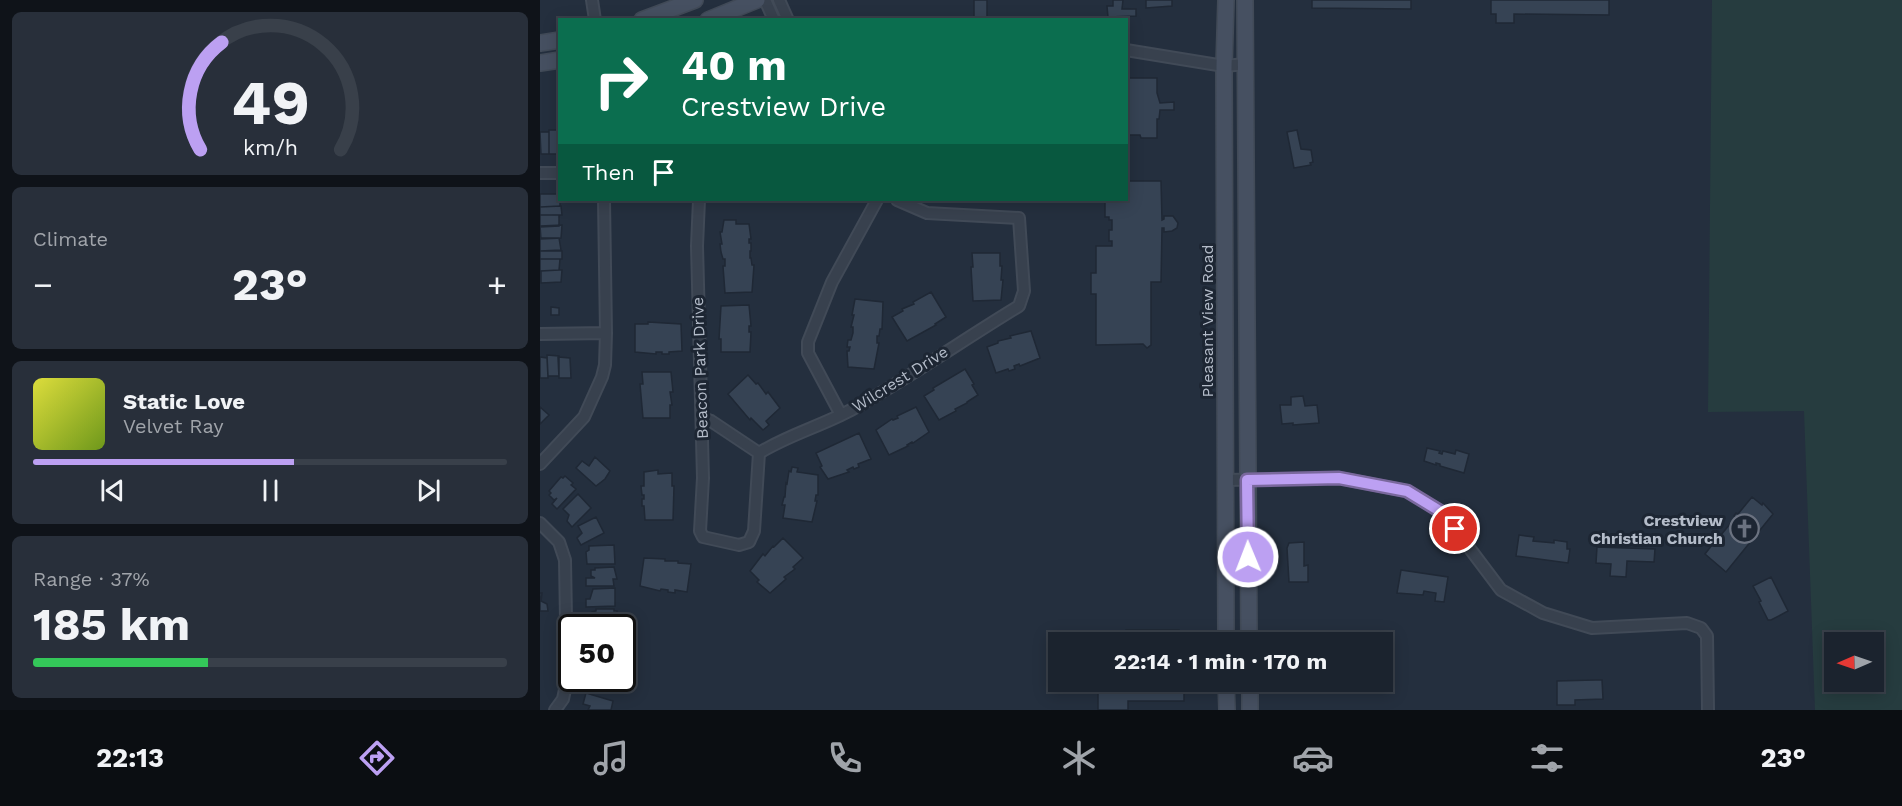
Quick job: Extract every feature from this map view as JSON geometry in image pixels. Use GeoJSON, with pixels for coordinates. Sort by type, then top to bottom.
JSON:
{"type":"FeatureCollection","features":[{"type":"Feature","properties":{"kind":"main road"},"geometry":{"type":"LineString","coordinates":[[647,18],[695,0]]}},
{"type":"Feature","properties":{"kind":"main road"},"geometry":{"type":"LineString","coordinates":[[713,18],[757,0]]}},
{"type":"Feature","properties":{"kind":"main road","name":"Pleasant View Road"},"geometry":{"type":"LineString","coordinates":[[1226,0],[1224,66],[1226,632]]}},
{"type":"Feature","properties":{"kind":"main road"},"geometry":{"type":"LineString","coordinates":[[1245,0],[1249,632]]}},
{"type":"Feature","properties":{"kind":"main road"},"geometry":{"type":"LineString","coordinates":[[540,43],[558,40]]}},
{"type":"Feature","properties":{"kind":"main road"},"geometry":{"type":"LineString","coordinates":[[540,63],[558,60]]}},
{"type":"Feature","properties":{"kind":"main road"},"geometry":{"type":"LineString","coordinates":[[1224,278],[1246,278]]}},
{"type":"Feature","properties":{"kind":"main road"},"geometry":{"type":"LineString","coordinates":[[1226,692],[1227,710]]}},
{"type":"Feature","properties":{"kind":"main road"},"geometry":{"type":"LineString","coordinates":[[1250,692],[1250,710]]}},
{"type":"Feature","properties":{"kind":"street"},"geometry":{"type":"LineString","coordinates":[[592,0],[595,18]]}},
{"type":"Feature","properties":{"kind":"street"},"geometry":{"type":"LineString","coordinates":[[765,0],[773,18]]}},
{"type":"Feature","properties":{"kind":"street"},"geometry":{"type":"LineString","coordinates":[[779,0],[787,18]]}},
{"type":"Feature","properties":{"kind":"street"},"geometry":{"type":"LineString","coordinates":[[1128,50],[1224,66],[1246,64]]}},
{"type":"Feature","properties":{"kind":"street"},"geometry":{"type":"LineString","coordinates":[[540,173],[558,173]]}},
{"type":"Feature","properties":{"kind":"street"},"geometry":{"type":"LineString","coordinates":[[540,464],[580,423],[589,410],[604,371],[606,333],[604,201]]}},
{"type":"Feature","properties":{"kind":"street","name":"Beacon Park Drive"},"geometry":{"type":"LineString","coordinates":[[699,201],[697,246],[703,478],[700,531],[703,537],[739,545],[749,542],[754,531],[759,453]]}},
{"type":"Feature","properties":{"kind":"street"},"geometry":{"type":"LineString","coordinates":[[841,415],[808,353],[808,342],[832,282],[876,201]]}},
{"type":"Feature","properties":{"kind":"street","name":"Wilcrest Drive"},"geometry":{"type":"LineString","coordinates":[[759,453],[780,440],[841,415],[914,373],[1019,306],[1024,291],[1020,218],[927,213],[899,201]]}},
{"type":"Feature","properties":{"kind":"street"},"geometry":{"type":"LineString","coordinates":[[540,334],[606,333]]}},
{"type":"Feature","properties":{"kind":"street"},"geometry":{"type":"LineString","coordinates":[[702,418],[711,421],[759,453]]}},
{"type":"Feature","properties":{"kind":"street"},"geometry":{"type":"LineString","coordinates":[[1226,480],[1339,478],[1407,491],[1443,513],[1501,590],[1543,613],[1592,628],[1687,622],[1701,627],[1707,636],[1708,710]]}},
{"type":"Feature","properties":{"kind":"street"},"geometry":{"type":"LineString","coordinates":[[540,523],[559,542],[565,560],[567,680],[563,699],[555,710]]}},
{"type":"Feature","properties":{"kind":"green space"},"geometry":{"type":"Polygon","coordinates":[[[1712,0],[1902,0],[1902,710],[1815,710],[1804,411],[1708,412],[1712,0]]]}},
{"type":"Feature","properties":{"kind":"building"},"geometry":{"type":"Polygon","coordinates":[[[974,0],[987,0],[987,18],[974,18],[974,0]]]}},
{"type":"Feature","properties":{"kind":"building"},"geometry":{"type":"Polygon","coordinates":[[[1113,0],[1123,0],[1122,9],[1136,9],[1136,16],[1108,17],[1107,6],[1113,6],[1113,0]]]}},
{"type":"Feature","properties":{"kind":"building"},"geometry":{"type":"Polygon","coordinates":[[[1146,0],[1172,0],[1172,6],[1146,8],[1146,0]]]}},
{"type":"Feature","properties":{"kind":"building"},"geometry":{"type":"Polygon","coordinates":[[[1312,0],[1411,0],[1411,9],[1312,8],[1312,0]]]}},
{"type":"Feature","properties":{"kind":"building"},"geometry":{"type":"Polygon","coordinates":[[[1491,0],[1609,0],[1609,15],[1514,14],[1514,23],[1496,23],[1496,14],[1491,14],[1491,0]]]}},
{"type":"Feature","properties":{"kind":"building"},"geometry":{"type":"Polygon","coordinates":[[[1128,78],[1157,78],[1160,103],[1174,102],[1174,110],[1160,110],[1159,119],[1157,119],[1157,138],[1141,138],[1140,135],[1128,135],[1128,78]]]}},
{"type":"Feature","properties":{"kind":"building"},"geometry":{"type":"Polygon","coordinates":[[[549,130],[558,130],[558,154],[549,154],[549,130]]]}},
{"type":"Feature","properties":{"kind":"building"},"geometry":{"type":"Polygon","coordinates":[[[1297,130],[1301,149],[1311,150],[1313,162],[1310,163],[1311,165],[1294,168],[1287,132],[1297,130]]]}},
{"type":"Feature","properties":{"kind":"building"},"geometry":{"type":"Polygon","coordinates":[[[540,132],[549,132],[549,154],[541,154],[540,132]]]}},
{"type":"Feature","properties":{"kind":"building"},"geometry":{"type":"Polygon","coordinates":[[[1128,181],[1161,181],[1162,220],[1164,216],[1173,216],[1178,223],[1177,228],[1172,231],[1164,232],[1162,228],[1161,282],[1151,282],[1151,345],[1147,348],[1143,344],[1096,345],[1096,294],[1091,294],[1091,273],[1096,273],[1096,246],[1112,246],[1112,241],[1109,241],[1109,230],[1112,230],[1112,220],[1105,217],[1105,201],[1128,201],[1128,181]]]}},
{"type":"Feature","properties":{"kind":"building"},"geometry":{"type":"Polygon","coordinates":[[[540,194],[558,194],[560,206],[540,207],[540,194]]]}},
{"type":"Feature","properties":{"kind":"building"},"geometry":{"type":"Polygon","coordinates":[[[561,206],[562,215],[540,215],[540,207],[561,206]]]}},
{"type":"Feature","properties":{"kind":"building"},"geometry":{"type":"Polygon","coordinates":[[[540,215],[559,215],[559,226],[540,227],[540,215]]]}},
{"type":"Feature","properties":{"kind":"building"},"geometry":{"type":"Polygon","coordinates":[[[724,220],[736,220],[736,224],[749,224],[750,258],[754,265],[752,292],[725,293],[723,266],[725,266],[725,259],[723,259],[720,244],[722,244],[720,232],[722,232],[724,220]]]}},
{"type":"Feature","properties":{"kind":"building"},"geometry":{"type":"Polygon","coordinates":[[[562,225],[561,238],[541,239],[540,226],[562,225]]]}},
{"type":"Feature","properties":{"kind":"building"},"geometry":{"type":"Polygon","coordinates":[[[540,238],[559,238],[561,250],[540,251],[540,238]]]}},
{"type":"Feature","properties":{"kind":"building"},"geometry":{"type":"Polygon","coordinates":[[[540,251],[562,251],[562,259],[540,259],[540,251]]]}},
{"type":"Feature","properties":{"kind":"building"},"geometry":{"type":"Polygon","coordinates":[[[972,253],[1000,253],[1001,280],[1003,280],[1001,300],[973,301],[972,253]]]}},
{"type":"Feature","properties":{"kind":"building"},"geometry":{"type":"Polygon","coordinates":[[[540,259],[560,259],[559,270],[540,271],[540,259]]]}},
{"type":"Feature","properties":{"kind":"building"},"geometry":{"type":"Polygon","coordinates":[[[562,270],[561,282],[541,283],[541,271],[562,270]]]}},
{"type":"Feature","properties":{"kind":"building"},"geometry":{"type":"Polygon","coordinates":[[[931,292],[946,317],[907,341],[892,317],[931,292]]]}},
{"type":"Feature","properties":{"kind":"building"},"geometry":{"type":"Polygon","coordinates":[[[855,299],[883,302],[882,329],[877,336],[877,343],[879,343],[874,369],[848,367],[847,351],[850,347],[847,347],[848,340],[851,340],[853,333],[853,327],[851,327],[855,299]]]}},
{"type":"Feature","properties":{"kind":"building"},"geometry":{"type":"Polygon","coordinates":[[[749,305],[750,352],[721,352],[721,339],[719,339],[721,306],[749,305]]]}},
{"type":"Feature","properties":{"kind":"building"},"geometry":{"type":"Polygon","coordinates":[[[551,307],[559,308],[559,315],[551,315],[551,307]]]}},
{"type":"Feature","properties":{"kind":"building"},"geometry":{"type":"Polygon","coordinates":[[[648,322],[681,324],[682,351],[669,352],[669,354],[635,352],[635,324],[648,324],[648,322]]]}},
{"type":"Feature","properties":{"kind":"building"},"geometry":{"type":"Polygon","coordinates":[[[1031,331],[1040,358],[1014,366],[1015,369],[996,373],[987,347],[1011,338],[1010,336],[1031,331]]]}},
{"type":"Feature","properties":{"kind":"building"},"geometry":{"type":"Polygon","coordinates":[[[547,355],[559,356],[559,376],[548,376],[547,355]]]}},
{"type":"Feature","properties":{"kind":"building"},"geometry":{"type":"Polygon","coordinates":[[[540,357],[547,358],[548,378],[540,378],[540,357]]]}},
{"type":"Feature","properties":{"kind":"building"},"geometry":{"type":"Polygon","coordinates":[[[558,357],[570,358],[571,378],[559,378],[558,357]]]}},
{"type":"Feature","properties":{"kind":"building"},"geometry":{"type":"Polygon","coordinates":[[[965,369],[978,395],[939,420],[924,396],[965,369]]]}},
{"type":"Feature","properties":{"kind":"building"},"geometry":{"type":"Polygon","coordinates":[[[642,372],[671,372],[673,392],[670,392],[672,405],[670,405],[670,418],[643,418],[640,384],[643,384],[642,372]]]}},
{"type":"Feature","properties":{"kind":"building"},"geometry":{"type":"Polygon","coordinates":[[[748,375],[766,394],[768,392],[780,408],[766,421],[769,425],[763,430],[751,418],[750,420],[728,394],[748,375]]]}},
{"type":"Feature","properties":{"kind":"building"},"geometry":{"type":"Polygon","coordinates":[[[1303,396],[1305,406],[1317,405],[1319,423],[1282,424],[1280,405],[1291,405],[1291,397],[1303,396]]]}},
{"type":"Feature","properties":{"kind":"building"},"geometry":{"type":"Polygon","coordinates":[[[540,407],[549,415],[540,424],[540,407]]]}},
{"type":"Feature","properties":{"kind":"building"},"geometry":{"type":"Polygon","coordinates":[[[916,407],[929,432],[889,455],[876,430],[916,407]]]}},
{"type":"Feature","properties":{"kind":"building"},"geometry":{"type":"Polygon","coordinates":[[[859,433],[871,459],[858,464],[859,467],[847,470],[849,472],[828,479],[820,467],[822,466],[816,453],[859,433]]]}},
{"type":"Feature","properties":{"kind":"building"},"geometry":{"type":"Polygon","coordinates":[[[1427,448],[1440,451],[1439,453],[1442,454],[1443,451],[1455,454],[1456,450],[1469,454],[1464,473],[1424,461],[1427,448]]]}},
{"type":"Feature","properties":{"kind":"building"},"geometry":{"type":"Polygon","coordinates":[[[595,457],[610,471],[605,479],[596,486],[576,468],[582,461],[589,466],[595,457]]]}},
{"type":"Feature","properties":{"kind":"building"},"geometry":{"type":"Polygon","coordinates":[[[792,467],[798,468],[797,472],[818,475],[818,495],[816,495],[815,501],[817,501],[812,522],[783,518],[785,505],[782,505],[789,471],[791,472],[792,467]]]}},
{"type":"Feature","properties":{"kind":"building"},"geometry":{"type":"Polygon","coordinates":[[[658,470],[658,474],[672,473],[673,520],[645,520],[644,506],[642,506],[644,495],[642,495],[641,486],[644,486],[644,472],[658,470]]]}},
{"type":"Feature","properties":{"kind":"building"},"geometry":{"type":"Polygon","coordinates":[[[565,476],[576,489],[557,509],[552,504],[557,498],[554,500],[549,495],[551,493],[549,491],[561,477],[565,476]]]}},
{"type":"Feature","properties":{"kind":"building"},"geometry":{"type":"Polygon","coordinates":[[[578,494],[591,508],[572,527],[567,521],[569,515],[563,509],[578,494]]]}},
{"type":"Feature","properties":{"kind":"building","name":"Crestview Christian Church"},"geometry":{"type":"Polygon","coordinates":[[[1752,497],[1762,505],[1763,503],[1773,514],[1726,572],[1705,554],[1712,545],[1710,543],[1715,542],[1736,517],[1734,516],[1736,513],[1738,514],[1752,497]]]}},
{"type":"Feature","properties":{"kind":"building"},"geometry":{"type":"Polygon","coordinates":[[[596,517],[604,533],[581,545],[577,538],[582,533],[578,526],[596,517]]]}},
{"type":"Feature","properties":{"kind":"building"},"geometry":{"type":"Polygon","coordinates":[[[1519,535],[1534,537],[1533,541],[1567,542],[1567,549],[1570,549],[1568,563],[1516,556],[1519,535]]]}},
{"type":"Feature","properties":{"kind":"building"},"geometry":{"type":"Polygon","coordinates":[[[783,538],[803,558],[793,567],[795,569],[784,577],[786,579],[770,593],[757,582],[759,580],[750,571],[763,554],[765,556],[783,538]]]}},
{"type":"Feature","properties":{"kind":"building"},"geometry":{"type":"Polygon","coordinates":[[[1304,542],[1304,566],[1308,565],[1308,582],[1289,582],[1287,548],[1289,543],[1304,542]]]}},
{"type":"Feature","properties":{"kind":"building"},"geometry":{"type":"Polygon","coordinates":[[[614,545],[615,564],[587,564],[586,552],[589,546],[614,545]]]}},
{"type":"Feature","properties":{"kind":"building"},"geometry":{"type":"Polygon","coordinates":[[[1597,547],[1655,549],[1654,562],[1627,561],[1626,577],[1610,576],[1611,564],[1596,563],[1597,547]]]}},
{"type":"Feature","properties":{"kind":"building"},"geometry":{"type":"Polygon","coordinates":[[[644,558],[691,564],[687,592],[675,590],[675,593],[640,586],[644,558]]]}},
{"type":"Feature","properties":{"kind":"building"},"geometry":{"type":"Polygon","coordinates":[[[614,567],[617,579],[613,579],[614,586],[586,586],[586,578],[595,578],[591,576],[591,570],[614,567]]]}},
{"type":"Feature","properties":{"kind":"building"},"geometry":{"type":"Polygon","coordinates":[[[1401,570],[1448,577],[1444,602],[1435,601],[1436,593],[1424,591],[1423,595],[1397,593],[1401,570]]]}},
{"type":"Feature","properties":{"kind":"building"},"geometry":{"type":"Polygon","coordinates":[[[1771,577],[1788,611],[1768,620],[1753,586],[1771,577]]]}},
{"type":"Feature","properties":{"kind":"building"},"geometry":{"type":"Polygon","coordinates":[[[615,588],[615,606],[586,607],[586,599],[590,599],[593,589],[615,588]]]}},
{"type":"Feature","properties":{"kind":"building"},"geometry":{"type":"Polygon","coordinates":[[[540,593],[542,593],[541,601],[547,604],[548,611],[540,611],[540,593]]]}},
{"type":"Feature","properties":{"kind":"building"},"geometry":{"type":"Polygon","coordinates":[[[596,609],[614,609],[617,614],[592,614],[596,609]]]}},
{"type":"Feature","properties":{"kind":"building"},"geometry":{"type":"Polygon","coordinates":[[[1126,630],[1179,630],[1179,632],[1126,632],[1126,630]]]}},
{"type":"Feature","properties":{"kind":"building"},"geometry":{"type":"Polygon","coordinates":[[[1602,680],[1603,699],[1575,700],[1575,705],[1557,705],[1557,681],[1602,680]]]}},
{"type":"Feature","properties":{"kind":"building"},"geometry":{"type":"Polygon","coordinates":[[[1098,692],[1184,692],[1184,701],[1128,701],[1128,710],[1098,710],[1098,692]]]}},
{"type":"Feature","properties":{"kind":"building"},"geometry":{"type":"Polygon","coordinates":[[[586,693],[613,701],[611,710],[588,710],[590,706],[583,704],[586,693]]]}},
{"type":"Feature","properties":{"kind":"place","name":"Crestview Christian Church"},"geometry":{"type":"Point","coordinates":[1744,529]}},
{"type":"Feature","properties":{"kind":"route"},"geometry":{"type":"LineString","coordinates":[[1248,557],[1247,480],[1339,478],[1407,491],[1443,513],[1455,529]]}}]}
